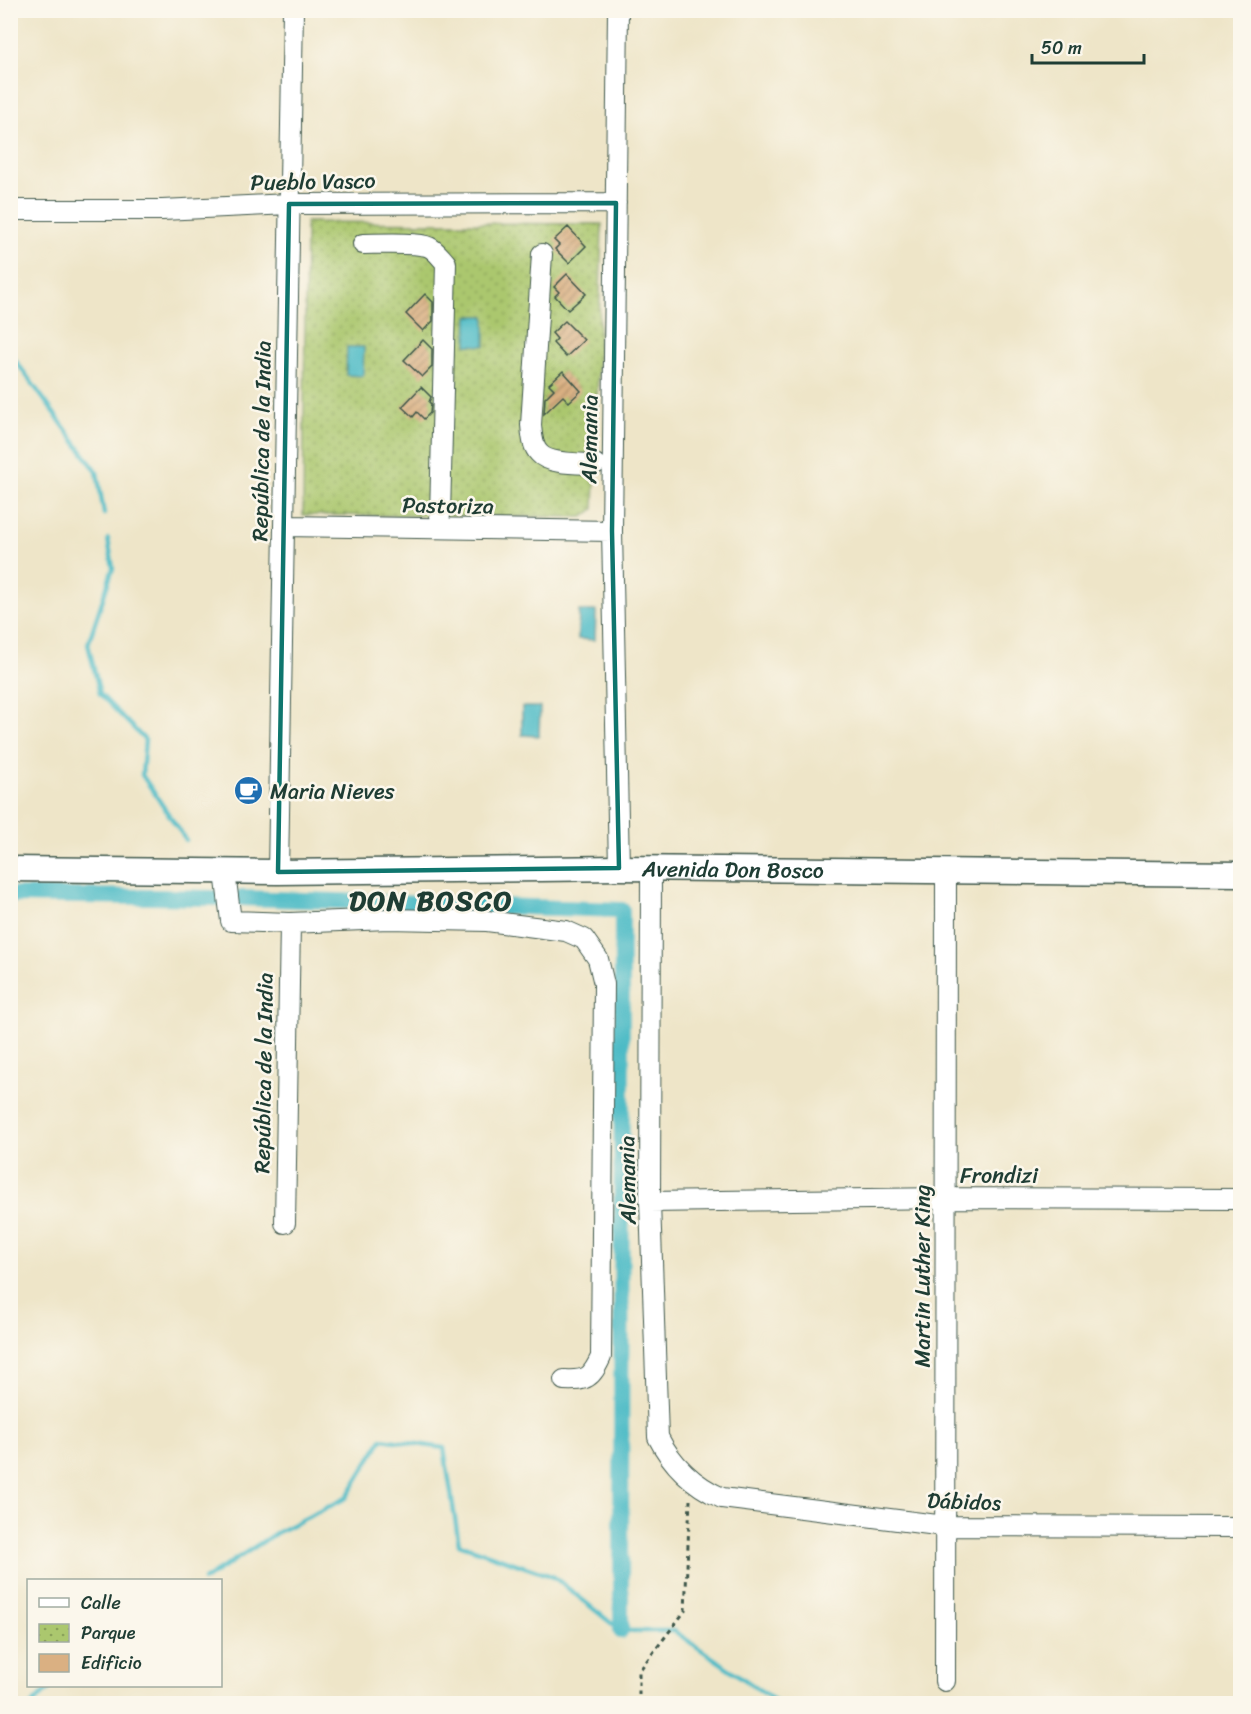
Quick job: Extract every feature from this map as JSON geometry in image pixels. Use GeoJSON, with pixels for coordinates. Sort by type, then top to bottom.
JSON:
{"type":"FeatureCollection","features":[{"type":"Feature","properties":{"kind":"main road","name":"Avenida Don Bosco"},"geometry":{"type":"LineString","coordinates":[[10,869],[278,872],[651,868],[1240,874]]}},
{"type":"Feature","properties":{"kind":"street","name":"República de la India"},"geometry":{"type":"LineString","coordinates":[[278,872],[293,10]]}},
{"type":"Feature","properties":{"kind":"street","name":"Alemania"},"geometry":{"type":"LineString","coordinates":[[618,10],[612,531],[619,868]]}},
{"type":"Feature","properties":{"kind":"street","name":"Pueblo Vasco"},"geometry":{"type":"LineString","coordinates":[[10,210],[162,210],[290,204],[616,203]]}},
{"type":"Feature","properties":{"kind":"street"},"geometry":{"type":"LineString","coordinates":[[363,244],[429,247],[435,250],[446,263],[440,516]]}},
{"type":"Feature","properties":{"kind":"street"},"geometry":{"type":"LineString","coordinates":[[542,254],[531,425],[533,440],[538,452],[550,460],[595,464]]}},
{"type":"Feature","properties":{"kind":"street","name":"Pastoriza"},"geometry":{"type":"LineString","coordinates":[[284,526],[612,531]]}},
{"type":"Feature","properties":{"kind":"street","name":"Alemania"},"geometry":{"type":"LineString","coordinates":[[651,868],[650,1202],[658,1437],[666,1453],[691,1480]]}},
{"type":"Feature","properties":{"kind":"street","name":"Martin Luther King"},"geometry":{"type":"LineString","coordinates":[[945,1681],[946,870]]}},
{"type":"Feature","properties":{"kind":"street"},"geometry":{"type":"LineString","coordinates":[[225,872],[231,921],[290,923]]}},
{"type":"Feature","properties":{"kind":"street","name":"Alemania"},"geometry":{"type":"LineString","coordinates":[[290,923],[388,919],[487,921],[566,931],[584,939],[598,959],[604,984],[601,1357],[594,1371],[580,1381],[564,1380]]}},
{"type":"Feature","properties":{"kind":"street","name":"República de la India"},"geometry":{"type":"LineString","coordinates":[[285,1223],[290,923]]}},
{"type":"Feature","properties":{"kind":"street","name":"Frondizi"},"geometry":{"type":"LineString","coordinates":[[650,1202],[946,1198],[1240,1199]]}},
{"type":"Feature","properties":{"kind":"street","name":"Dábidos"},"geometry":{"type":"LineString","coordinates":[[691,1480],[708,1492],[722,1498],[945,1526],[1240,1527]]}},
{"type":"Feature","properties":{"kind":"path"},"geometry":{"type":"LineString","coordinates":[[639,1704],[639,1671],[685,1611],[691,1480]]}},
{"type":"Feature","properties":{"kind":"highlighted area"},"geometry":{"type":"Polygon","coordinates":[[[616,203],[612,531],[619,868],[278,872],[289,204],[616,203]]]}},
{"type":"Feature","properties":{"kind":"green space"},"geometry":{"type":"Polygon","coordinates":[[[306,222],[602,224],[594,509],[583,517],[303,515],[306,222]]]}},
{"type":"Feature","properties":{"kind":"water"},"geometry":{"type":"Polygon","coordinates":[[[468,316],[485,316],[485,346],[467,345],[468,316]]]}},
{"type":"Feature","properties":{"kind":"water"},"geometry":{"type":"Polygon","coordinates":[[[347,347],[364,347],[363,376],[346,375],[347,347]]]}},
{"type":"Feature","properties":{"kind":"water"},"geometry":{"type":"Polygon","coordinates":[[[579,611],[596,611],[595,640],[578,639],[579,611]]]}},
{"type":"Feature","properties":{"kind":"water"},"geometry":{"type":"Polygon","coordinates":[[[522,707],[540,707],[539,736],[522,735],[522,707]]]}},
{"type":"Feature","properties":{"kind":"building"},"geometry":{"type":"Polygon","coordinates":[[[568,227],[586,246],[569,263],[555,249],[559,245],[554,240],[568,227]]]}},
{"type":"Feature","properties":{"kind":"building"},"geometry":{"type":"Polygon","coordinates":[[[567,274],[586,294],[568,310],[555,296],[559,292],[554,287],[567,274]]]}},
{"type":"Feature","properties":{"kind":"building"},"geometry":{"type":"Polygon","coordinates":[[[425,294],[433,302],[433,321],[423,331],[406,314],[425,294]]]}},
{"type":"Feature","properties":{"kind":"building"},"geometry":{"type":"Polygon","coordinates":[[[565,321],[584,340],[566,357],[553,343],[557,339],[552,333],[565,321]]]}},
{"type":"Feature","properties":{"kind":"building"},"geometry":{"type":"Polygon","coordinates":[[[423,340],[432,349],[432,367],[422,377],[404,360],[423,340]]]}},
{"type":"Feature","properties":{"kind":"building"},"geometry":{"type":"Polygon","coordinates":[[[563,371],[581,391],[569,402],[563,396],[544,414],[545,398],[554,389],[549,384],[563,371]]]}},
{"type":"Feature","properties":{"kind":"building"},"geometry":{"type":"Polygon","coordinates":[[[421,387],[431,397],[430,413],[424,419],[417,412],[413,417],[402,407],[421,387]]]}},
{"type":"Feature","properties":{"kind":"waterway"},"geometry":{"type":"LineString","coordinates":[[10,353],[97,472],[104,514]]}},
{"type":"Feature","properties":{"kind":"waterway"},"geometry":{"type":"LineString","coordinates":[[108,539],[113,568],[88,644],[100,694],[145,740],[142,775],[186,840]]}},
{"type":"Feature","properties":{"kind":"waterway"},"geometry":{"type":"LineString","coordinates":[[10,895],[216,898]]}},
{"type":"Feature","properties":{"kind":"waterway"},"geometry":{"type":"LineString","coordinates":[[241,898],[622,910],[621,1631]]}},
{"type":"Feature","properties":{"kind":"waterway"},"geometry":{"type":"LineString","coordinates":[[206,1579],[276,1533],[346,1498],[382,1439],[444,1448],[459,1544],[554,1577],[621,1631],[674,1631],[780,1704]]}},
{"type":"Feature","properties":{"kind":"waterway"},"geometry":{"type":"LineString","coordinates":[[32,1704],[51,1687]]}},
{"type":"Feature","properties":{"kind":"place","name":"Maria Nieves"},"geometry":{"type":"Point","coordinates":[249,791]}},
{"type":"Feature","properties":{"kind":"district","name":"DON BOSCO"},"geometry":{"type":"Point","coordinates":[431,900]}}]}
